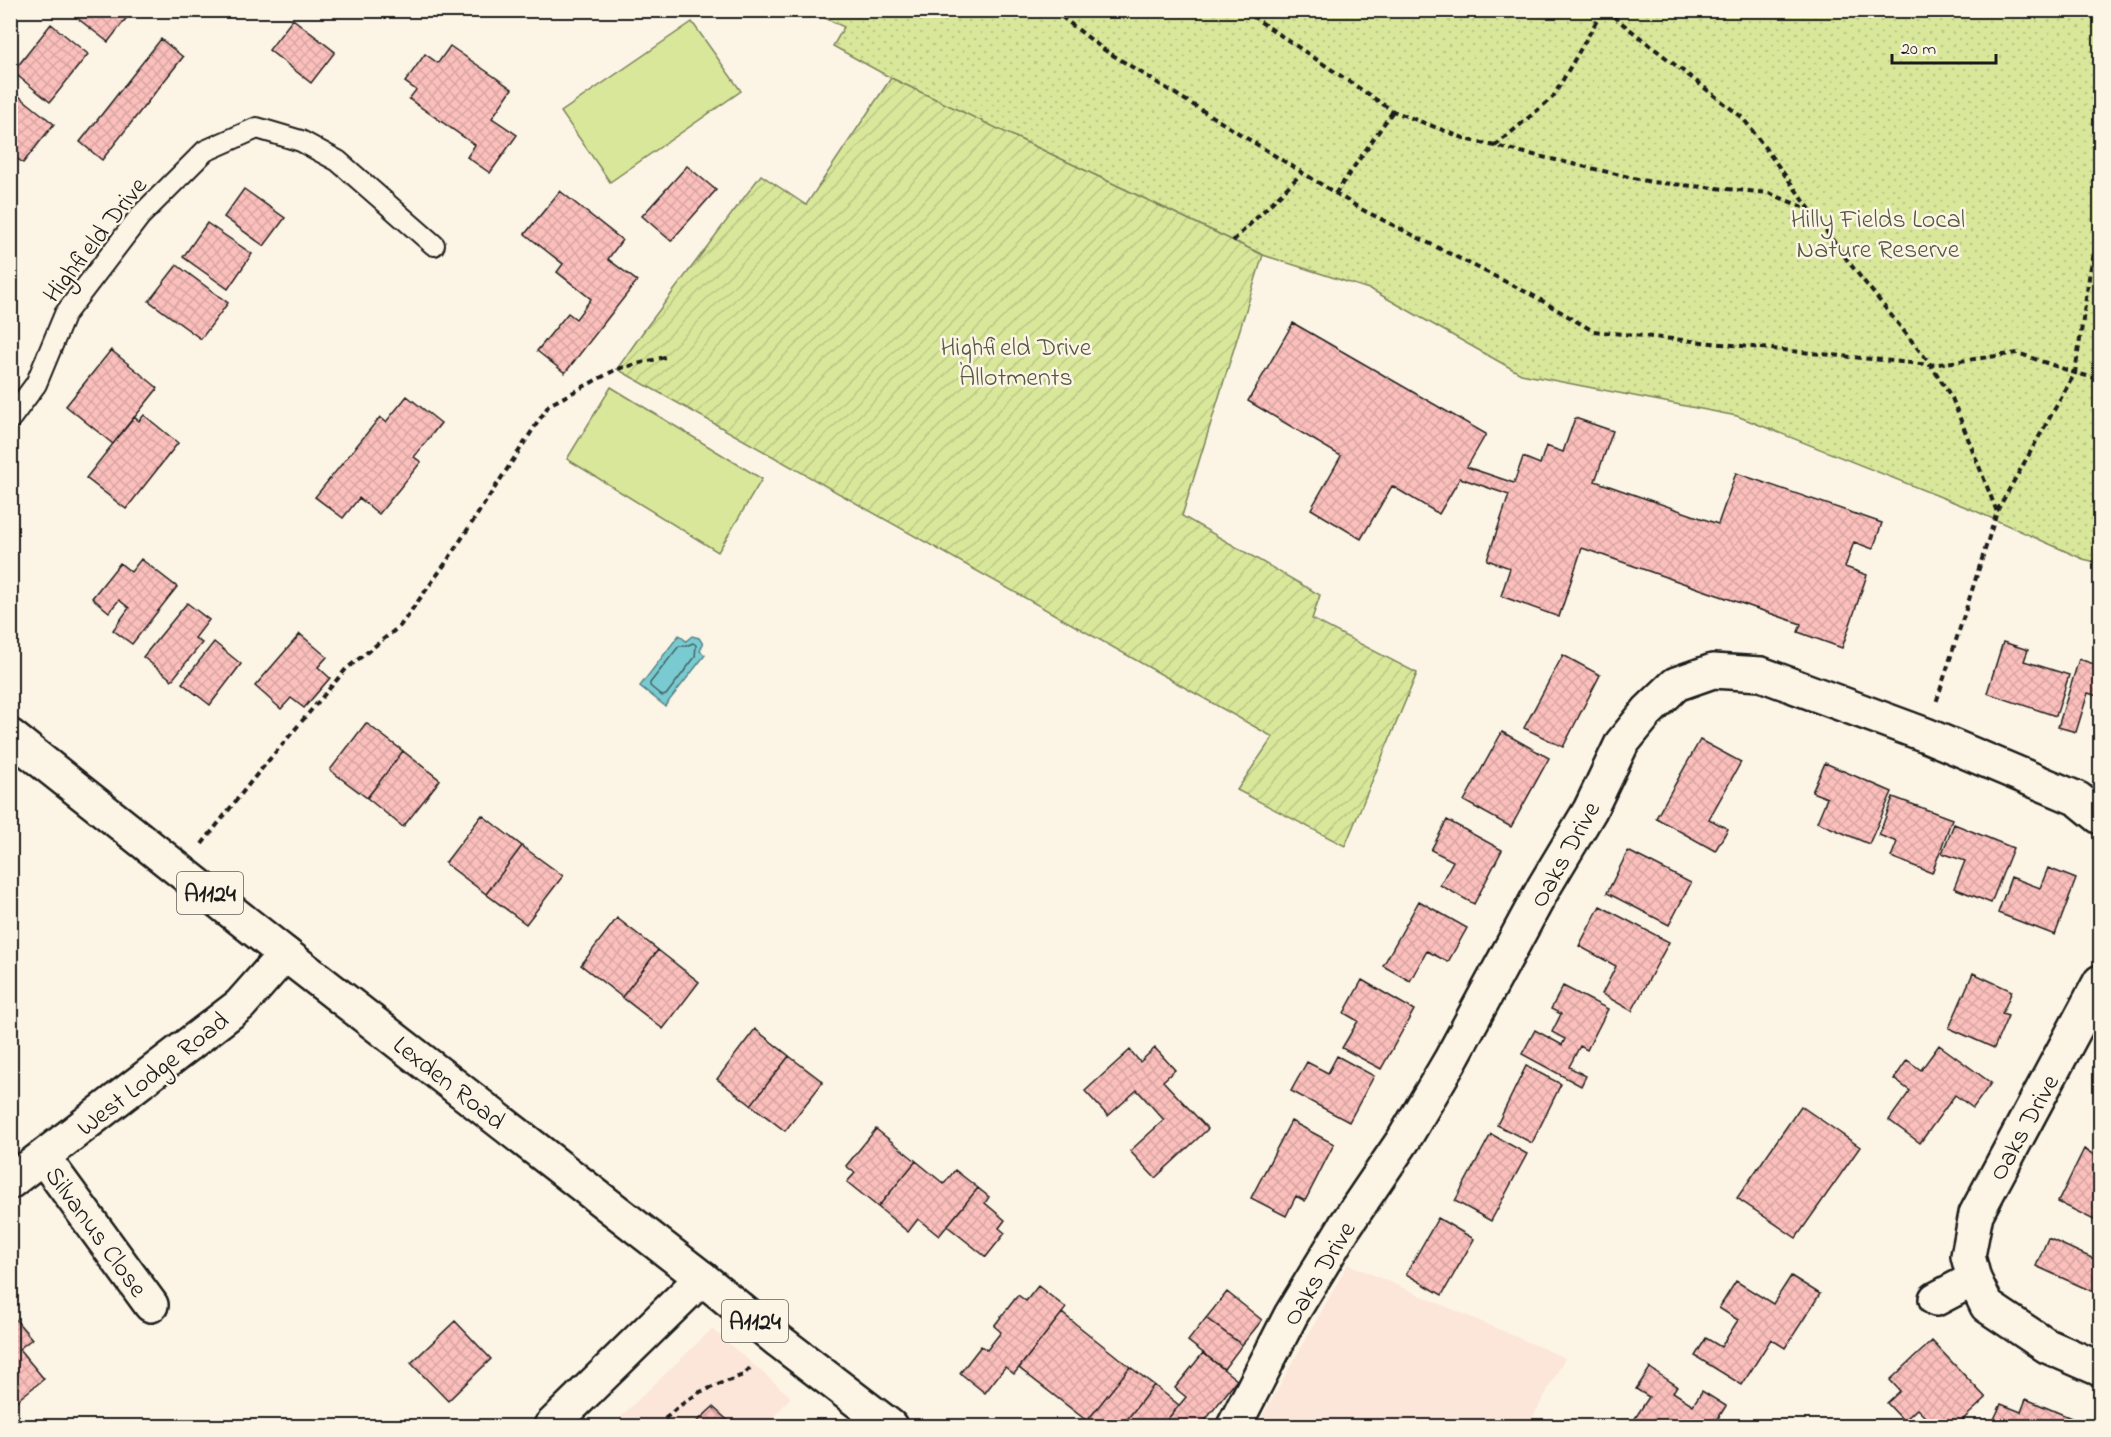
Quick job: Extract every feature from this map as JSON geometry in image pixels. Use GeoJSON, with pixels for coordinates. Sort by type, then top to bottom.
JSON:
{"type":"FeatureCollection","features":[{"type":"Feature","properties":{"kind":"street","name":"Oaks Drive"},"geometry":{"type":"LineString","coordinates":[[1234,1426],[1291,1316],[1450,1061],[1544,887],[1590,810],[1622,744],[1648,711],[1676,684],[1713,671],[1761,674],[1926,735],[2078,799],[2100,816]]}},
{"type":"Feature","properties":{"kind":"street","name":"Lexden Road"},"geometry":{"type":"LineString","coordinates":[[10,736],[182,870],[285,954],[890,1426]]}},
{"type":"Feature","properties":{"kind":"street","name":"West Lodge Road"},"geometry":{"type":"LineString","coordinates":[[10,1182],[240,1005],[285,954]]}},
{"type":"Feature","properties":{"kind":"street","name":"Oaks Drive"},"geometry":{"type":"LineString","coordinates":[[2100,981],[1976,1214],[1968,1256],[1974,1279],[1987,1306],[2047,1346],[2100,1369]]}},
{"type":"Feature","properties":{"kind":"street","name":"Silvanus Close"},"geometry":{"type":"LineString","coordinates":[[43,1157],[152,1305]]}},
{"type":"Feature","properties":{"kind":"street"},"geometry":{"type":"LineString","coordinates":[[551,1426],[702,1278]]}},
{"type":"Feature","properties":{"kind":"street"},"geometry":{"type":"LineString","coordinates":[[1936,1299],[1974,1279]]}},
{"type":"Feature","properties":{"kind":"lane","name":"Highfield Drive"},"geometry":{"type":"LineString","coordinates":[[10,418],[36,384],[65,314],[140,216],[205,151],[258,128],[301,141],[338,161],[434,245]]}},
{"type":"Feature","properties":{"kind":"path"},"geometry":{"type":"LineString","coordinates":[[1053,10],[1103,49],[1335,194],[1534,296],[1593,331],[1931,365],[2018,353],[2075,374],[2100,379]]}},
{"type":"Feature","properties":{"kind":"path"},"geometry":{"type":"LineString","coordinates":[[1243,10],[1393,111],[1469,140],[1651,182],[1769,193],[1811,211]]}},
{"type":"Feature","properties":{"kind":"path"},"geometry":{"type":"LineString","coordinates":[[1495,146],[1553,97],[1604,10],[1743,118],[1851,265],[1931,365],[1952,398],[1997,512]]}},
{"type":"Feature","properties":{"kind":"path"},"geometry":{"type":"LineString","coordinates":[[2100,84],[2100,115]]}},
{"type":"Feature","properties":{"kind":"path"},"geometry":{"type":"LineString","coordinates":[[1335,194],[1393,111]]}},
{"type":"Feature","properties":{"kind":"path"},"geometry":{"type":"LineString","coordinates":[[1233,241],[1302,173]]}},
{"type":"Feature","properties":{"kind":"path"},"geometry":{"type":"LineString","coordinates":[[1926,735],[1997,512],[2075,374],[2090,271],[2100,229]]}},
{"type":"Feature","properties":{"kind":"path"},"geometry":{"type":"LineString","coordinates":[[182,870],[346,669],[400,626],[445,564],[549,405],[617,369],[665,357]]}},
{"type":"Feature","properties":{"kind":"path"},"geometry":{"type":"LineString","coordinates":[[657,1426],[678,1407],[700,1392],[743,1375],[779,1341]]}},
{"type":"Feature","properties":{"kind":"shaded area"},"geometry":{"type":"Polygon","coordinates":[[[1348,1264],[1565,1358],[1528,1426],[1257,1426],[1348,1264]]]}},
{"type":"Feature","properties":{"kind":"shaded area"},"geometry":{"type":"Polygon","coordinates":[[[712,1329],[791,1397],[766,1426],[611,1426],[712,1329]]]}},
{"type":"Feature","properties":{"kind":"green space","name":"Hilly Fields Local Nature Reserve"},"geometry":{"type":"Polygon","coordinates":[[[810,11],[2100,11],[2100,563],[2083,559],[1971,509],[1737,416],[1521,374],[1372,290],[1263,255],[891,78],[833,46],[844,27],[810,11]]]}},
{"type":"Feature","properties":{"kind":"green space"},"geometry":{"type":"Polygon","coordinates":[[[692,22],[741,91],[610,182],[561,112],[692,22]]]}},
{"type":"Feature","properties":{"kind":"green space","name":"Highfield Drive Allotments"},"geometry":{"type":"Polygon","coordinates":[[[891,78],[1263,255],[1182,516],[1320,595],[1312,619],[1417,673],[1345,846],[1237,790],[1273,737],[617,369],[761,175],[806,205],[891,78]]]}},
{"type":"Feature","properties":{"kind":"green space"},"geometry":{"type":"Polygon","coordinates":[[[611,387],[762,479],[718,552],[567,459],[611,387]]]}},
{"type":"Feature","properties":{"kind":"water"},"geometry":{"type":"Polygon","coordinates":[[[679,635],[686,641],[692,636],[699,638],[703,644],[700,651],[705,655],[665,706],[640,686],[679,635]]]}},
{"type":"Feature","properties":{"kind":"building"},"geometry":{"type":"Polygon","coordinates":[[[122,10],[128,16],[108,42],[68,11],[122,10]]]}},
{"type":"Feature","properties":{"kind":"building"},"geometry":{"type":"Polygon","coordinates":[[[293,19],[335,52],[311,83],[269,50],[293,19]]]}},
{"type":"Feature","properties":{"kind":"building"},"geometry":{"type":"Polygon","coordinates":[[[51,24],[88,54],[50,102],[13,72],[51,24]]]}},
{"type":"Feature","properties":{"kind":"building"},"geometry":{"type":"Polygon","coordinates":[[[161,39],[183,57],[102,160],[80,142],[161,39]]]}},
{"type":"Feature","properties":{"kind":"building"},"geometry":{"type":"Polygon","coordinates":[[[450,46],[512,89],[492,118],[517,135],[490,173],[467,157],[475,145],[409,99],[416,90],[405,82],[425,54],[438,63],[450,46]]]}},
{"type":"Feature","properties":{"kind":"building"},"geometry":{"type":"Polygon","coordinates":[[[10,89],[54,124],[23,163],[10,153],[10,89]]]}},
{"type":"Feature","properties":{"kind":"building"},"geometry":{"type":"Polygon","coordinates":[[[687,166],[716,190],[671,241],[642,216],[687,166]]]}},
{"type":"Feature","properties":{"kind":"building"},"geometry":{"type":"Polygon","coordinates":[[[244,189],[285,218],[264,246],[224,217],[244,189]]]}},
{"type":"Feature","properties":{"kind":"building"},"geometry":{"type":"Polygon","coordinates":[[[560,191],[622,240],[608,259],[637,281],[565,373],[537,351],[568,313],[576,319],[591,299],[557,272],[563,264],[525,234],[560,191]]]}},
{"type":"Feature","properties":{"kind":"building"},"geometry":{"type":"Polygon","coordinates":[[[207,223],[252,254],[228,289],[183,257],[207,223]]]}},
{"type":"Feature","properties":{"kind":"building"},"geometry":{"type":"Polygon","coordinates":[[[177,265],[228,303],[201,339],[149,301],[177,265]]]}},
{"type":"Feature","properties":{"kind":"building"},"geometry":{"type":"Polygon","coordinates":[[[1293,323],[1486,434],[1467,467],[1514,483],[1523,457],[1540,464],[1546,446],[1563,452],[1575,418],[1613,431],[1595,481],[1718,524],[1736,473],[1882,523],[1873,549],[1854,542],[1845,567],[1867,575],[1842,648],[1798,632],[1801,624],[1582,548],[1559,617],[1501,596],[1510,568],[1487,560],[1509,495],[1460,478],[1439,514],[1392,486],[1361,539],[1311,509],[1341,456],[1248,401],[1293,323]]]}},
{"type":"Feature","properties":{"kind":"building"},"geometry":{"type":"Polygon","coordinates":[[[111,350],[158,388],[113,444],[66,406],[111,350]]]}},
{"type":"Feature","properties":{"kind":"building"},"geometry":{"type":"Polygon","coordinates":[[[407,396],[441,423],[414,457],[421,462],[379,514],[359,498],[343,518],[315,497],[380,417],[386,422],[407,396]]]}},
{"type":"Feature","properties":{"kind":"building"},"geometry":{"type":"Polygon","coordinates":[[[144,415],[178,443],[126,509],[86,478],[134,417],[139,421],[144,415]]]}},
{"type":"Feature","properties":{"kind":"building"},"geometry":{"type":"Polygon","coordinates":[[[141,559],[177,587],[132,644],[113,630],[129,608],[119,600],[109,612],[92,598],[120,563],[131,572],[141,559]]]}},
{"type":"Feature","properties":{"kind":"building"},"geometry":{"type":"Polygon","coordinates":[[[187,603],[209,620],[195,638],[202,643],[172,680],[143,657],[187,603]]]}},
{"type":"Feature","properties":{"kind":"building"},"geometry":{"type":"Polygon","coordinates":[[[300,634],[327,657],[318,667],[330,678],[304,708],[291,698],[281,709],[255,686],[300,634]]]}},
{"type":"Feature","properties":{"kind":"building"},"geometry":{"type":"Polygon","coordinates":[[[214,642],[241,664],[210,705],[182,683],[214,642]]]}},
{"type":"Feature","properties":{"kind":"building"},"geometry":{"type":"Polygon","coordinates":[[[2003,642],[2028,650],[2024,661],[2069,675],[2056,716],[1987,693],[2003,642]]]}},
{"type":"Feature","properties":{"kind":"building"},"geometry":{"type":"Polygon","coordinates":[[[1563,655],[1600,675],[1563,747],[1524,728],[1563,655]]]}},
{"type":"Feature","properties":{"kind":"building"},"geometry":{"type":"Polygon","coordinates":[[[2079,659],[2100,666],[2100,697],[2088,693],[2076,732],[2058,727],[2079,659]]]}},
{"type":"Feature","properties":{"kind":"building"},"geometry":{"type":"Polygon","coordinates":[[[366,723],[403,751],[367,798],[330,770],[366,723]]]}},
{"type":"Feature","properties":{"kind":"building"},"geometry":{"type":"Polygon","coordinates":[[[1502,732],[1549,758],[1511,827],[1464,801],[1502,732]]]}},
{"type":"Feature","properties":{"kind":"building"},"geometry":{"type":"Polygon","coordinates":[[[1700,740],[1741,762],[1709,819],[1728,829],[1715,851],[1656,818],[1700,740]]]}},
{"type":"Feature","properties":{"kind":"building"},"geometry":{"type":"Polygon","coordinates":[[[403,751],[440,780],[403,827],[367,798],[403,751]]]}},
{"type":"Feature","properties":{"kind":"building"},"geometry":{"type":"Polygon","coordinates":[[[1825,763],[1892,792],[1869,844],[1817,822],[1827,798],[1812,792],[1825,763]]]}},
{"type":"Feature","properties":{"kind":"building"},"geometry":{"type":"Polygon","coordinates":[[[1893,797],[1952,819],[1932,873],[1891,857],[1897,842],[1879,835],[1893,797]]]}},
{"type":"Feature","properties":{"kind":"building"},"geometry":{"type":"Polygon","coordinates":[[[482,815],[522,846],[486,894],[445,863],[482,815]]]}},
{"type":"Feature","properties":{"kind":"building"},"geometry":{"type":"Polygon","coordinates":[[[1447,820],[1502,850],[1474,904],[1440,885],[1453,861],[1431,850],[1447,820]]]}},
{"type":"Feature","properties":{"kind":"building"},"geometry":{"type":"Polygon","coordinates":[[[1954,824],[2013,848],[1991,903],[1954,888],[1965,861],[1942,853],[1954,824]]]}},
{"type":"Feature","properties":{"kind":"building"},"geometry":{"type":"Polygon","coordinates":[[[522,846],[563,876],[526,924],[486,894],[522,846]]]}},
{"type":"Feature","properties":{"kind":"building"},"geometry":{"type":"Polygon","coordinates":[[[1628,851],[1691,883],[1669,925],[1607,893],[1628,851]]]}},
{"type":"Feature","properties":{"kind":"building"},"geometry":{"type":"Polygon","coordinates":[[[2048,868],[2076,879],[2055,935],[1998,913],[2011,877],[2040,888],[2048,868]]]}},
{"type":"Feature","properties":{"kind":"building"},"geometry":{"type":"Polygon","coordinates":[[[1419,901],[1467,928],[1448,962],[1427,951],[1410,981],[1383,966],[1419,901]]]}},
{"type":"Feature","properties":{"kind":"building"},"geometry":{"type":"Polygon","coordinates":[[[1600,906],[1669,942],[1632,1011],[1602,994],[1616,966],[1579,946],[1600,906]]]}},
{"type":"Feature","properties":{"kind":"building"},"geometry":{"type":"Polygon","coordinates":[[[617,918],[658,950],[622,997],[581,965],[617,918]]]}},
{"type":"Feature","properties":{"kind":"building"},"geometry":{"type":"Polygon","coordinates":[[[658,950],[699,982],[663,1029],[622,997],[658,950]]]}},
{"type":"Feature","properties":{"kind":"building"},"geometry":{"type":"Polygon","coordinates":[[[1973,973],[2012,991],[2002,1014],[2008,1016],[1994,1048],[1949,1028],[1973,973]]]}},
{"type":"Feature","properties":{"kind":"building"},"geometry":{"type":"Polygon","coordinates":[[[1362,980],[1414,1010],[1381,1069],[1342,1048],[1358,1021],[1344,1013],[1362,980]]]}},
{"type":"Feature","properties":{"kind":"building"},"geometry":{"type":"Polygon","coordinates":[[[1563,986],[1608,1009],[1587,1050],[1580,1046],[1569,1067],[1586,1076],[1581,1086],[1522,1054],[1535,1030],[1562,1045],[1565,1039],[1552,1032],[1561,1014],[1551,1009],[1563,986]]]}},
{"type":"Feature","properties":{"kind":"building"},"geometry":{"type":"Polygon","coordinates":[[[755,1029],[789,1056],[751,1105],[717,1079],[755,1029]]]}},
{"type":"Feature","properties":{"kind":"building"},"geometry":{"type":"Polygon","coordinates":[[[1939,1045],[1991,1083],[1973,1108],[1955,1095],[1920,1143],[1889,1120],[1910,1091],[1894,1079],[1907,1060],[1921,1070],[1939,1045]]]}},
{"type":"Feature","properties":{"kind":"building"},"geometry":{"type":"Polygon","coordinates":[[[1155,1048],[1175,1070],[1163,1081],[1208,1129],[1155,1178],[1130,1151],[1164,1120],[1137,1090],[1108,1116],[1085,1091],[1130,1050],[1140,1062],[1155,1048]]]}},
{"type":"Feature","properties":{"kind":"building"},"geometry":{"type":"Polygon","coordinates":[[[789,1056],[823,1082],[785,1131],[751,1105],[789,1056]]]}},
{"type":"Feature","properties":{"kind":"building"},"geometry":{"type":"Polygon","coordinates":[[[1337,1056],[1374,1076],[1349,1122],[1291,1091],[1307,1062],[1328,1073],[1337,1056]]]}},
{"type":"Feature","properties":{"kind":"building"},"geometry":{"type":"Polygon","coordinates":[[[1526,1066],[1561,1084],[1532,1143],[1497,1125],[1526,1066]]]}},
{"type":"Feature","properties":{"kind":"building"},"geometry":{"type":"Polygon","coordinates":[[[1801,1106],[1860,1147],[1796,1238],[1737,1198],[1801,1106]]]}},
{"type":"Feature","properties":{"kind":"building"},"geometry":{"type":"Polygon","coordinates":[[[1291,1121],[1334,1144],[1305,1201],[1296,1196],[1286,1216],[1251,1198],[1291,1121]]]}},
{"type":"Feature","properties":{"kind":"building"},"geometry":{"type":"Polygon","coordinates":[[[876,1129],[916,1161],[878,1207],[847,1182],[855,1173],[846,1166],[876,1129]]]}},
{"type":"Feature","properties":{"kind":"building"},"geometry":{"type":"Polygon","coordinates":[[[1491,1134],[1527,1154],[1491,1221],[1455,1201],[1491,1134]]]}},
{"type":"Feature","properties":{"kind":"building"},"geometry":{"type":"Polygon","coordinates":[[[2084,1149],[2100,1158],[2100,1223],[2058,1202],[2084,1149]]]}},
{"type":"Feature","properties":{"kind":"building"},"geometry":{"type":"Polygon","coordinates":[[[916,1161],[944,1184],[955,1170],[978,1188],[939,1236],[918,1219],[908,1232],[878,1207],[916,1161]]]}},
{"type":"Feature","properties":{"kind":"building"},"geometry":{"type":"Polygon","coordinates":[[[978,1188],[989,1197],[985,1203],[1005,1220],[999,1228],[1005,1233],[986,1257],[947,1226],[978,1188]]]}},
{"type":"Feature","properties":{"kind":"building"},"geometry":{"type":"Polygon","coordinates":[[[1438,1218],[1474,1239],[1442,1295],[1406,1274],[1438,1218]]]}},
{"type":"Feature","properties":{"kind":"building"},"geometry":{"type":"Polygon","coordinates":[[[2048,1238],[2096,1260],[2100,1250],[2100,1295],[2036,1266],[2048,1238]]]}},
{"type":"Feature","properties":{"kind":"building"},"geometry":{"type":"Polygon","coordinates":[[[1791,1276],[1820,1294],[1785,1348],[1771,1339],[1742,1385],[1695,1356],[1706,1338],[1721,1347],[1738,1320],[1719,1308],[1736,1281],[1773,1304],[1791,1276]]]}},
{"type":"Feature","properties":{"kind":"building"},"geometry":{"type":"Polygon","coordinates":[[[1038,1286],[1066,1308],[1014,1374],[1005,1367],[985,1393],[960,1373],[981,1346],[987,1350],[1001,1332],[994,1326],[1018,1295],[1026,1301],[1038,1286]]]}},
{"type":"Feature","properties":{"kind":"building"},"geometry":{"type":"Polygon","coordinates":[[[1227,1292],[1262,1320],[1242,1345],[1206,1318],[1227,1292]]]}},
{"type":"Feature","properties":{"kind":"building"},"geometry":{"type":"Polygon","coordinates":[[[10,1313],[32,1339],[19,1349],[44,1379],[10,1406],[10,1313]]]}},
{"type":"Feature","properties":{"kind":"building"},"geometry":{"type":"Polygon","coordinates":[[[1062,1313],[1130,1367],[1087,1421],[1019,1368],[1062,1313]]]}},
{"type":"Feature","properties":{"kind":"building"},"geometry":{"type":"Polygon","coordinates":[[[1206,1318],[1242,1345],[1224,1369],[1188,1341],[1206,1318]]]}},
{"type":"Feature","properties":{"kind":"building"},"geometry":{"type":"Polygon","coordinates":[[[455,1321],[491,1359],[448,1401],[411,1363],[455,1321]]]}},
{"type":"Feature","properties":{"kind":"building"},"geometry":{"type":"Polygon","coordinates":[[[1932,1341],[1986,1398],[1956,1426],[1934,1426],[1917,1409],[1904,1421],[1887,1403],[1900,1391],[1890,1380],[1932,1341]]]}},
{"type":"Feature","properties":{"kind":"building"},"geometry":{"type":"Polygon","coordinates":[[[1203,1353],[1237,1380],[1203,1423],[1207,1426],[1162,1426],[1186,1397],[1175,1388],[1203,1353]]]}},
{"type":"Feature","properties":{"kind":"building"},"geometry":{"type":"Polygon","coordinates":[[[1130,1367],[1154,1385],[1122,1426],[1094,1426],[1087,1421],[1130,1367]]]}},
{"type":"Feature","properties":{"kind":"building"},"geometry":{"type":"Polygon","coordinates":[[[1650,1368],[1677,1386],[1673,1392],[1693,1405],[1702,1391],[1726,1406],[1713,1426],[1630,1426],[1649,1397],[1636,1389],[1650,1368]]]}},
{"type":"Feature","properties":{"kind":"building"},"geometry":{"type":"Polygon","coordinates":[[[1154,1385],[1179,1405],[1162,1426],[1122,1426],[1154,1385]]]}},
{"type":"Feature","properties":{"kind":"building"},"geometry":{"type":"Polygon","coordinates":[[[2026,1399],[2071,1418],[2067,1426],[1991,1426],[2001,1404],[2021,1412],[2026,1399]]]}},
{"type":"Feature","properties":{"kind":"building"},"geometry":{"type":"Polygon","coordinates":[[[713,1407],[734,1426],[692,1426],[713,1407]]]}}]}
